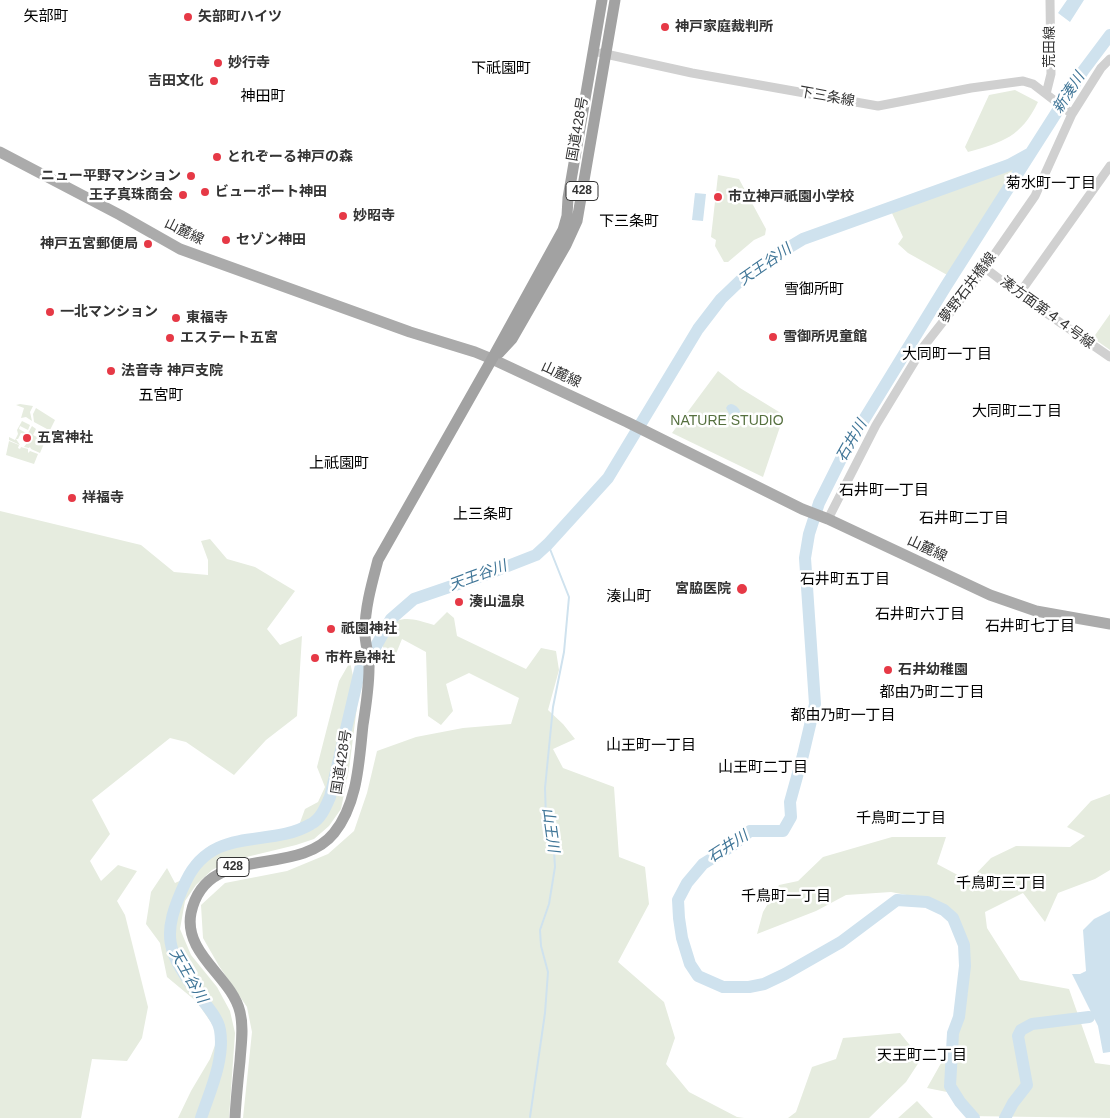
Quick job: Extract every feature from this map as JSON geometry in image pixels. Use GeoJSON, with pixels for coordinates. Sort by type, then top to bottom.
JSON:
{"type":"FeatureCollection","features":[{"type":"Feature","properties":{"kind":"highway","name":"国道428号"},"geometry":{"type":"LineString","coordinates":[[235,1118],[243,1026],[235,998],[205,959],[193,938],[190,925],[194,902],[205,885],[231,868],[291,857],[310,850],[333,834],[342,822],[350,803],[358,768],[369,661],[364,630],[370,589],[378,560],[563,230],[567,216],[568,198],[602,0]]}},
{"type":"Feature","properties":{"kind":"highway","name":"国道428号"},"geometry":{"type":"LineString","coordinates":[[492,359],[512,339],[566,245],[577,221],[615,0]]}},
{"type":"Feature","properties":{"kind":"main road","name":"山麓線"},"geometry":{"type":"LineString","coordinates":[[0,152],[180,249],[402,329],[492,359],[990,595],[1036,611],[1110,624]]}},
{"type":"Feature","properties":{"kind":"street","name":"荒田線"},"geometry":{"type":"LineString","coordinates":[[1046,94],[1051,74],[1050,0]]}},
{"type":"Feature","properties":{"kind":"street","name":"下三条線"},"geometry":{"type":"LineString","coordinates":[[593,52],[692,73],[878,106],[1022,80],[1033,84],[1069,112]]}},
{"type":"Feature","properties":{"kind":"street","name":"夢野石井橋線"},"geometry":{"type":"LineString","coordinates":[[818,515],[924,346],[985,268],[1035,196],[1069,112],[1101,68],[1110,59]]}},
{"type":"Feature","properties":{"kind":"street"},"geometry":{"type":"LineString","coordinates":[[1019,294],[1110,166]]}},
{"type":"Feature","properties":{"kind":"street","name":"湊方面第４４号線"},"geometry":{"type":"LineString","coordinates":[[985,268],[1110,357]]}},
{"type":"Feature","properties":{"kind":"green space"},"geometry":{"type":"Polygon","coordinates":[[[1015,90],[1038,102],[1032,114],[1018,131],[1010,136],[991,145],[968,152],[965,147],[989,95],[1015,90]]]}},
{"type":"Feature","properties":{"kind":"green space"},"geometry":{"type":"Polygon","coordinates":[[[1018,164],[949,276],[908,253],[898,244],[903,237],[891,211],[1018,164]]]}},
{"type":"Feature","properties":{"kind":"green space"},"geometry":{"type":"Polygon","coordinates":[[[718,175],[739,179],[766,229],[765,235],[754,240],[728,262],[724,262],[715,246],[716,240],[711,237],[718,175]]]}},
{"type":"Feature","properties":{"kind":"green space"},"geometry":{"type":"Polygon","coordinates":[[[1110,314],[1110,350],[1093,338],[1110,314]]]}},
{"type":"Feature","properties":{"kind":"green space","name":"NATURE STUDIO"},"geometry":{"type":"Polygon","coordinates":[[[718,371],[740,388],[784,415],[763,477],[672,433],[718,371]]]}},
{"type":"Feature","properties":{"kind":"green space"},"geometry":{"type":"Polygon","coordinates":[[[16,405],[33,406],[30,412],[32,421],[26,417],[21,418],[24,408],[16,405]]]}},
{"type":"Feature","properties":{"kind":"green space"},"geometry":{"type":"Polygon","coordinates":[[[36,408],[55,420],[47,436],[44,434],[47,429],[34,422],[33,414],[36,408]]]}},
{"type":"Feature","properties":{"kind":"green space"},"geometry":{"type":"Polygon","coordinates":[[[22,421],[30,425],[28,430],[20,426],[19,429],[26,433],[21,433],[18,439],[16,439],[20,445],[9,440],[9,437],[15,440],[18,434],[17,430],[22,421]]]}},
{"type":"Feature","properties":{"kind":"green space"},"geometry":{"type":"Polygon","coordinates":[[[32,426],[36,429],[33,435],[45,441],[40,453],[30,447],[24,447],[32,436],[28,433],[32,426]]]}},
{"type":"Feature","properties":{"kind":"green space"},"geometry":{"type":"Polygon","coordinates":[[[9,441],[19,445],[18,448],[20,449],[21,447],[28,449],[28,453],[30,451],[38,454],[34,464],[6,455],[9,441]]]}},
{"type":"Feature","properties":{"kind":"green space"},"geometry":{"type":"Polygon","coordinates":[[[0,511],[141,545],[174,572],[208,575],[208,560],[201,541],[210,539],[227,559],[255,567],[295,591],[267,629],[280,645],[302,636],[297,716],[266,740],[234,775],[186,742],[170,738],[92,800],[110,834],[90,861],[101,881],[118,865],[137,871],[117,901],[125,915],[148,1007],[142,1038],[127,1061],[92,1059],[81,1118],[0,1118],[0,511]]]}},
{"type":"Feature","properties":{"kind":"green space"},"geometry":{"type":"Polygon","coordinates":[[[447,612],[454,618],[457,636],[526,669],[541,648],[556,651],[559,670],[548,710],[575,739],[553,749],[563,768],[614,787],[619,857],[645,867],[649,904],[618,962],[664,1002],[675,1038],[666,1064],[689,1092],[737,1117],[744,1118],[243,1118],[252,1032],[247,1007],[219,966],[203,938],[201,905],[225,883],[287,871],[328,854],[354,831],[367,793],[377,751],[416,737],[463,728],[511,724],[519,698],[469,673],[446,684],[453,711],[441,725],[428,716],[426,652],[402,639],[391,666],[382,645],[384,628],[403,619],[434,625],[447,612]]]}},
{"type":"Feature","properties":{"kind":"green space"},"geometry":{"type":"Polygon","coordinates":[[[350,662],[358,699],[349,769],[341,809],[329,826],[314,839],[230,861],[212,870],[196,885],[185,901],[180,929],[191,955],[217,987],[230,1011],[235,1033],[229,1118],[178,1118],[210,1059],[219,1034],[197,1002],[167,977],[160,943],[146,924],[151,892],[167,868],[175,883],[193,875],[209,846],[298,828],[305,809],[318,802],[325,787],[317,767],[339,681],[350,662]]]}},
{"type":"Feature","properties":{"kind":"green space"},"geometry":{"type":"Polygon","coordinates":[[[1110,794],[1110,870],[1095,879],[1058,893],[1045,922],[1023,893],[985,912],[987,928],[1020,980],[1069,989],[1095,1063],[1110,1065],[1110,1118],[965,1116],[947,1092],[927,1088],[953,1042],[968,991],[964,945],[953,917],[927,899],[891,892],[846,895],[816,911],[757,934],[763,912],[779,885],[798,881],[823,857],[892,837],[946,837],[937,864],[969,881],[991,858],[1016,846],[1070,847],[1085,836],[1067,827],[1091,801],[1110,794]]]}},
{"type":"Feature","properties":{"kind":"green space"},"geometry":{"type":"Polygon","coordinates":[[[900,1033],[921,1059],[906,1082],[869,1118],[788,1118],[796,1112],[812,1067],[836,1059],[843,1038],[900,1033]]]}},
{"type":"Feature","properties":{"kind":"green space"},"geometry":{"type":"Polygon","coordinates":[[[917,1101],[933,1118],[898,1118],[917,1101]]]}},
{"type":"Feature","properties":{"kind":"water"},"geometry":{"type":"Polygon","coordinates":[[[1067,0],[1084,0],[1070,22],[1058,13],[1067,0]]]}},
{"type":"Feature","properties":{"kind":"water"},"geometry":{"type":"Polygon","coordinates":[[[695,193],[706,194],[703,221],[692,220],[695,193]]]}},
{"type":"Feature","properties":{"kind":"water"},"geometry":{"type":"Polygon","coordinates":[[[731,404],[738,408],[741,416],[735,419],[731,417],[726,408],[731,404]]]}},
{"type":"Feature","properties":{"kind":"water"},"geometry":{"type":"Polygon","coordinates":[[[1110,911],[1110,1052],[1103,1053],[1098,1026],[1072,974],[1080,974],[1086,971],[1083,930],[1094,919],[1110,911]]]}},
{"type":"Feature","properties":{"kind":"waterway","name":"石井川"},"geometry":{"type":"LineString","coordinates":[[974,1118],[960,1102],[950,1086],[953,1033],[959,1017],[965,966],[964,945],[953,918],[944,910],[927,902],[897,900],[841,942],[785,974],[764,984],[749,987],[723,987],[698,976],[690,964],[682,938],[678,900],[687,883],[703,864],[732,846],[750,831],[783,831],[791,817],[790,802],[815,704],[805,558],[809,534],[819,503],[846,449],[946,286],[1083,71],[1110,35]]}},
{"type":"Feature","properties":{"kind":"waterway","name":"天王谷川"},"geometry":{"type":"LineString","coordinates":[[201,1118],[219,1063],[220,1030],[215,1017],[189,982],[174,955],[170,930],[172,916],[178,900],[186,881],[197,863],[211,852],[243,840],[295,831],[315,822],[320,816],[330,797],[362,661],[376,646],[391,619],[414,599],[536,555],[548,544],[608,478],[698,329],[721,299],[744,277],[803,239],[1009,165],[1029,154]]}},
{"type":"Feature","properties":{"kind":"waterway","name":"山王川"},"geometry":{"type":"LineString","coordinates":[[530,1117],[545,1013],[548,972],[541,946],[540,930],[549,904],[555,867],[554,851],[546,819],[545,788],[553,707],[564,652],[569,597],[548,544]]}},
{"type":"Feature","properties":{"kind":"waterway"},"geometry":{"type":"LineString","coordinates":[[1005,1118],[1013,1103],[1027,1085],[1018,1036],[1021,1030],[1032,1024],[1089,1017]]}},
{"type":"Feature","properties":{"kind":"place","name":"矢部町ハイツ"},"geometry":{"type":"Point","coordinates":[188,17]}},
{"type":"Feature","properties":{"kind":"place","name":"神戸家庭裁判所"},"geometry":{"type":"Point","coordinates":[665,27]}},
{"type":"Feature","properties":{"kind":"place","name":"妙行寺"},"geometry":{"type":"Point","coordinates":[218,63]}},
{"type":"Feature","properties":{"kind":"place","name":"吉田文化"},"geometry":{"type":"Point","coordinates":[214,81]}},
{"type":"Feature","properties":{"kind":"place","name":"とれぞーる神戸の森"},"geometry":{"type":"Point","coordinates":[217,157]}},
{"type":"Feature","properties":{"kind":"place","name":"ニュー平野マンション"},"geometry":{"type":"Point","coordinates":[191,176]}},
{"type":"Feature","properties":{"kind":"place","name":"ビューポート神田"},"geometry":{"type":"Point","coordinates":[205,192]}},
{"type":"Feature","properties":{"kind":"place","name":"王子真珠商会"},"geometry":{"type":"Point","coordinates":[183,195]}},
{"type":"Feature","properties":{"kind":"place","name":"市立神戸祇園小学校"},"geometry":{"type":"Point","coordinates":[718,197]}},
{"type":"Feature","properties":{"kind":"place","name":"妙昭寺"},"geometry":{"type":"Point","coordinates":[343,216]}},
{"type":"Feature","properties":{"kind":"place","name":"セゾン神田"},"geometry":{"type":"Point","coordinates":[226,240]}},
{"type":"Feature","properties":{"kind":"place","name":"神戸五宮郵便局"},"geometry":{"type":"Point","coordinates":[148,244]}},
{"type":"Feature","properties":{"kind":"place","name":"一北マンション"},"geometry":{"type":"Point","coordinates":[50,312]}},
{"type":"Feature","properties":{"kind":"place","name":"東福寺"},"geometry":{"type":"Point","coordinates":[176,318]}},
{"type":"Feature","properties":{"kind":"place","name":"雪御所児童館"},"geometry":{"type":"Point","coordinates":[773,337]}},
{"type":"Feature","properties":{"kind":"place","name":"エステート五宮"},"geometry":{"type":"Point","coordinates":[170,338]}},
{"type":"Feature","properties":{"kind":"place","name":"法音寺 神戸支院"},"geometry":{"type":"Point","coordinates":[111,371]}},
{"type":"Feature","properties":{"kind":"place","name":"五宮神社"},"geometry":{"type":"Point","coordinates":[27,438]}},
{"type":"Feature","properties":{"kind":"place","name":"祥福寺"},"geometry":{"type":"Point","coordinates":[72,498]}},
{"type":"Feature","properties":{"kind":"place","name":"宮脇医院"},"geometry":{"type":"Point","coordinates":[742,589]}},
{"type":"Feature","properties":{"kind":"place","name":"湊山温泉"},"geometry":{"type":"Point","coordinates":[459,602]}},
{"type":"Feature","properties":{"kind":"place","name":"祇園神社"},"geometry":{"type":"Point","coordinates":[331,629]}},
{"type":"Feature","properties":{"kind":"place","name":"市杵島神社"},"geometry":{"type":"Point","coordinates":[315,658]}},
{"type":"Feature","properties":{"kind":"place","name":"石井幼稚園"},"geometry":{"type":"Point","coordinates":[888,670]}},
{"type":"Feature","properties":{"kind":"district","name":"矢部町"},"geometry":{"type":"Point","coordinates":[46,17]}},
{"type":"Feature","properties":{"kind":"district","name":"下祇園町"},"geometry":{"type":"Point","coordinates":[501,69]}},
{"type":"Feature","properties":{"kind":"district","name":"神田町"},"geometry":{"type":"Point","coordinates":[263,97]}},
{"type":"Feature","properties":{"kind":"district","name":"菊水町一丁目"},"geometry":{"type":"Point","coordinates":[1051,184]}},
{"type":"Feature","properties":{"kind":"district","name":"下三条町"},"geometry":{"type":"Point","coordinates":[629,222]}},
{"type":"Feature","properties":{"kind":"district","name":"雪御所町"},"geometry":{"type":"Point","coordinates":[814,290]}},
{"type":"Feature","properties":{"kind":"district","name":"大同町一丁目"},"geometry":{"type":"Point","coordinates":[947,355]}},
{"type":"Feature","properties":{"kind":"district","name":"五宮町"},"geometry":{"type":"Point","coordinates":[161,396]}},
{"type":"Feature","properties":{"kind":"district","name":"大同町二丁目"},"geometry":{"type":"Point","coordinates":[1017,412]}},
{"type":"Feature","properties":{"kind":"district","name":"上祇園町"},"geometry":{"type":"Point","coordinates":[339,464]}},
{"type":"Feature","properties":{"kind":"district","name":"石井町一丁目"},"geometry":{"type":"Point","coordinates":[884,491]}},
{"type":"Feature","properties":{"kind":"district","name":"上三条町"},"geometry":{"type":"Point","coordinates":[483,515]}},
{"type":"Feature","properties":{"kind":"district","name":"石井町二丁目"},"geometry":{"type":"Point","coordinates":[964,519]}},
{"type":"Feature","properties":{"kind":"district","name":"石井町五丁目"},"geometry":{"type":"Point","coordinates":[845,580]}},
{"type":"Feature","properties":{"kind":"district","name":"湊山町"},"geometry":{"type":"Point","coordinates":[629,597]}},
{"type":"Feature","properties":{"kind":"district","name":"石井町六丁目"},"geometry":{"type":"Point","coordinates":[920,615]}},
{"type":"Feature","properties":{"kind":"district","name":"石井町七丁目"},"geometry":{"type":"Point","coordinates":[1030,627]}},
{"type":"Feature","properties":{"kind":"district","name":"都由乃町二丁目"},"geometry":{"type":"Point","coordinates":[932,693]}},
{"type":"Feature","properties":{"kind":"district","name":"都由乃町一丁目"},"geometry":{"type":"Point","coordinates":[843,716]}},
{"type":"Feature","properties":{"kind":"district","name":"山王町一丁目"},"geometry":{"type":"Point","coordinates":[651,746]}},
{"type":"Feature","properties":{"kind":"district","name":"山王町二丁目"},"geometry":{"type":"Point","coordinates":[763,768]}},
{"type":"Feature","properties":{"kind":"district","name":"千鳥町二丁目"},"geometry":{"type":"Point","coordinates":[901,819]}},
{"type":"Feature","properties":{"kind":"district","name":"千鳥町三丁目"},"geometry":{"type":"Point","coordinates":[1001,884]}},
{"type":"Feature","properties":{"kind":"district","name":"千鳥町一丁目"},"geometry":{"type":"Point","coordinates":[786,897]}},
{"type":"Feature","properties":{"kind":"district","name":"天王町二丁目"},"geometry":{"type":"Point","coordinates":[922,1056]}},
{"type":"Feature","properties":{"kind":"water label","name":"新湊川"},"geometry":{"type":"Point","coordinates":[1069,93]}}]}
